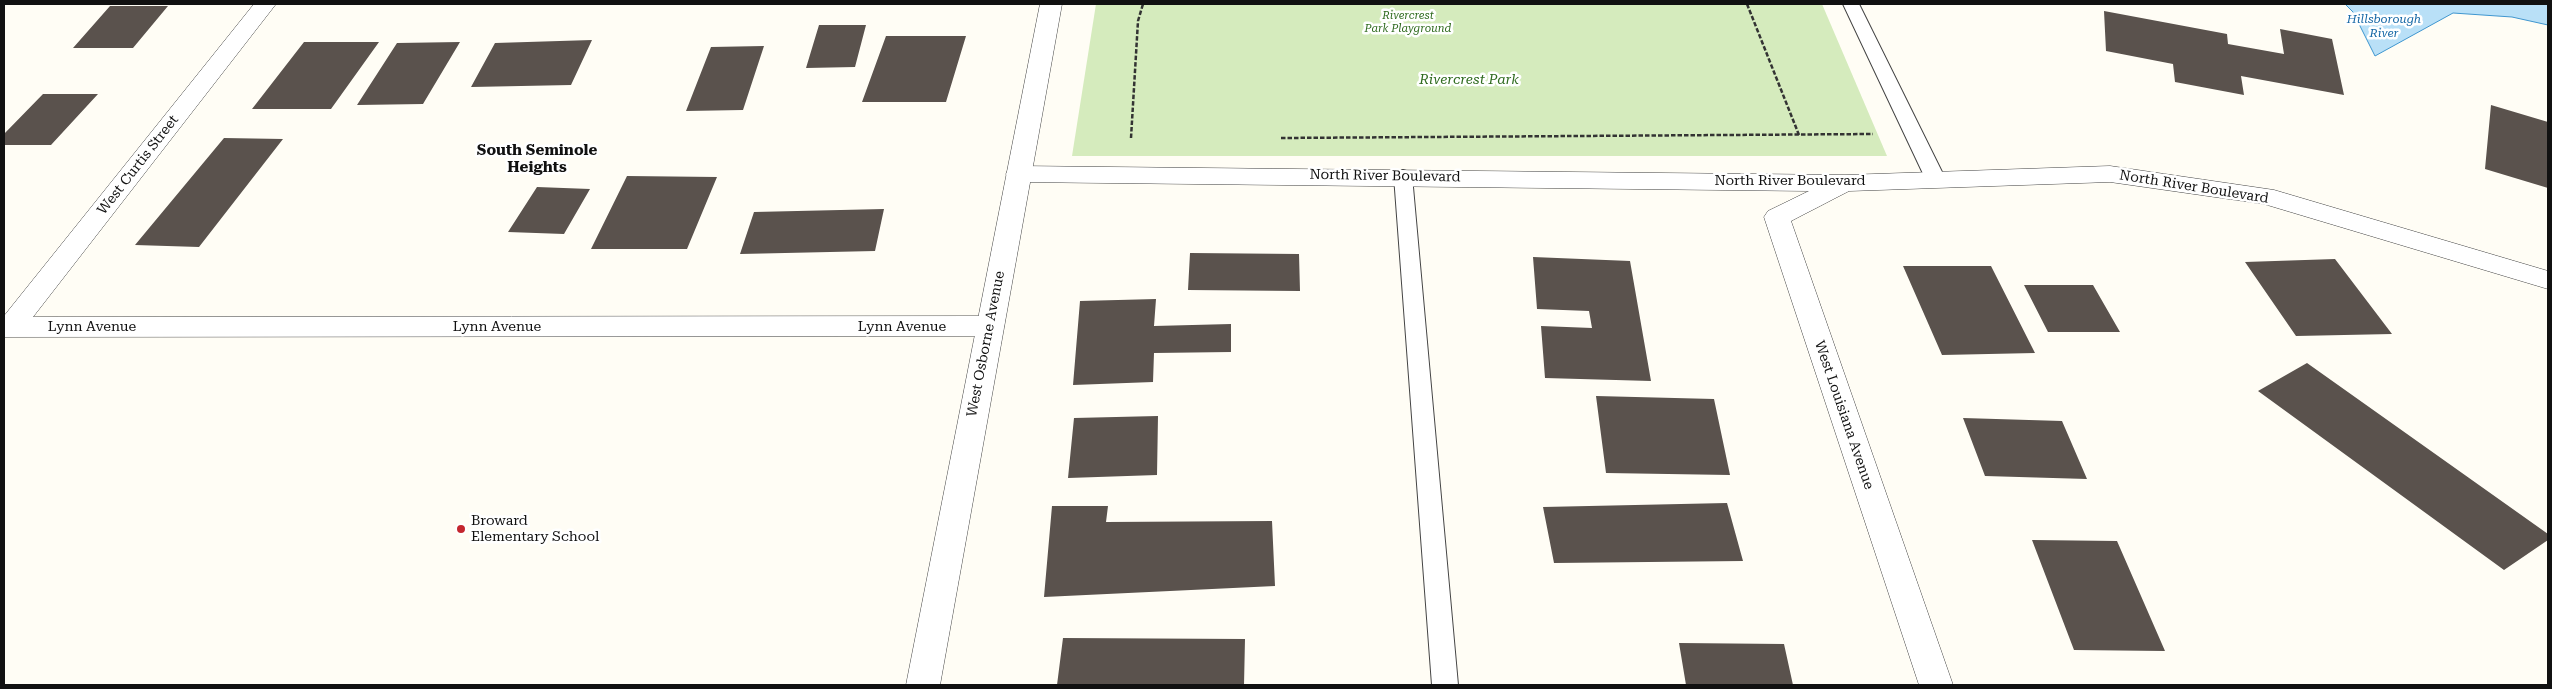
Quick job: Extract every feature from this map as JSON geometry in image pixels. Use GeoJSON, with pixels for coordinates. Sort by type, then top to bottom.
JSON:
{"type":"FeatureCollection","features":[{"type":"Feature","properties":{"kind":"street","name":"West Curtis Street"},"geometry":{"type":"LineString","coordinates":[[7,327],[265,4]]}},
{"type":"Feature","properties":{"kind":"street","name":"West Osborne Avenue"},"geometry":{"type":"LineString","coordinates":[[923,685],[1051,4]]}},
{"type":"Feature","properties":{"kind":"street","name":"North River Boulevard"},"geometry":{"type":"LineString","coordinates":[[1018,174],[1403,176],[1845,182],[2110,174],[2265,196],[2536,276]]}},
{"type":"Feature","properties":{"kind":"street","name":"West Louisiana Avenue"},"geometry":{"type":"LineString","coordinates":[[1845,182],[1777,217],[1936,685]]}},
{"type":"Feature","properties":{"kind":"street"},"geometry":{"type":"LineString","coordinates":[[2536,276],[2548,300]]}},
{"type":"Feature","properties":{"kind":"street","name":"Lynn Avenue"},"geometry":{"type":"LineString","coordinates":[[7,327],[990,326]]}},
{"type":"Feature","properties":{"kind":"lane"},"geometry":{"type":"LineString","coordinates":[[1851,4],[1936,180]]}},
{"type":"Feature","properties":{"kind":"lane"},"geometry":{"type":"LineString","coordinates":[[1403,176],[1444,685]]}},
{"type":"Feature","properties":{"kind":"path"},"geometry":{"type":"LineString","coordinates":[[1131,138],[1138,21],[1143,4]]}},
{"type":"Feature","properties":{"kind":"path"},"geometry":{"type":"LineString","coordinates":[[1747,4],[1799,135]]}},
{"type":"Feature","properties":{"kind":"path"},"geometry":{"type":"LineString","coordinates":[[1276,138],[1873,134]]}},
{"type":"Feature","properties":{"kind":"path"},"geometry":{"type":"LineString","coordinates":[[1122,140],[1140,138]]}},
{"type":"Feature","properties":{"kind":"green space","name":"Rivercrest Park"},"geometry":{"type":"Polygon","coordinates":[[[1096,4],[1822,4],[1887,156],[1072,156],[1096,4]]]}},
{"type":"Feature","properties":{"kind":"water","name":"Hillsborough River"},"geometry":{"type":"Polygon","coordinates":[[[2345,4],[2548,4],[2548,25],[2512,17],[2453,13],[2375,56],[2353,12],[2345,4]]]}},
{"type":"Feature","properties":{"kind":"building"},"geometry":{"type":"Polygon","coordinates":[[[110,6],[168,6],[133,48],[73,48],[110,6]]]}},
{"type":"Feature","properties":{"kind":"building"},"geometry":{"type":"Polygon","coordinates":[[[2104,11],[2227,34],[2228,44],[2284,54],[2280,29],[2332,39],[2344,95],[2241,76],[2244,95],[2175,82],[2173,64],[2106,51],[2104,11]]]}},
{"type":"Feature","properties":{"kind":"building"},"geometry":{"type":"Polygon","coordinates":[[[819,25],[866,25],[855,67],[806,68],[819,25]]]}},
{"type":"Feature","properties":{"kind":"building"},"geometry":{"type":"Polygon","coordinates":[[[886,36],[966,36],[946,102],[862,102],[886,36]]]}},
{"type":"Feature","properties":{"kind":"building"},"geometry":{"type":"Polygon","coordinates":[[[592,40],[571,85],[471,87],[495,43],[592,40]]]}},
{"type":"Feature","properties":{"kind":"building"},"geometry":{"type":"Polygon","coordinates":[[[304,42],[379,42],[331,109],[252,109],[304,42]]]}},
{"type":"Feature","properties":{"kind":"building"},"geometry":{"type":"Polygon","coordinates":[[[460,42],[423,104],[357,105],[397,43],[460,42]]]}},
{"type":"Feature","properties":{"kind":"building"},"geometry":{"type":"Polygon","coordinates":[[[764,46],[743,110],[686,111],[711,47],[764,46]]]}},
{"type":"Feature","properties":{"kind":"building"},"geometry":{"type":"Polygon","coordinates":[[[43,94],[98,94],[51,145],[4,145],[4,134],[43,94]]]}},
{"type":"Feature","properties":{"kind":"building"},"geometry":{"type":"Polygon","coordinates":[[[2491,105],[2548,122],[2548,188],[2485,169],[2491,105]]]}},
{"type":"Feature","properties":{"kind":"building"},"geometry":{"type":"Polygon","coordinates":[[[224,138],[283,139],[199,247],[135,245],[224,138]]]}},
{"type":"Feature","properties":{"kind":"building"},"geometry":{"type":"Polygon","coordinates":[[[627,176],[717,177],[687,249],[591,249],[627,176]]]}},
{"type":"Feature","properties":{"kind":"building"},"geometry":{"type":"Polygon","coordinates":[[[537,187],[590,189],[564,234],[508,232],[537,187]]]}},
{"type":"Feature","properties":{"kind":"building"},"geometry":{"type":"Polygon","coordinates":[[[884,209],[875,251],[740,254],[754,212],[884,209]]]}},
{"type":"Feature","properties":{"kind":"building"},"geometry":{"type":"Polygon","coordinates":[[[1190,253],[1299,254],[1300,291],[1188,290],[1190,253]]]}},
{"type":"Feature","properties":{"kind":"building"},"geometry":{"type":"Polygon","coordinates":[[[1533,257],[1630,261],[1651,381],[1545,378],[1541,326],[1592,328],[1589,311],[1537,309],[1533,257]]]}},
{"type":"Feature","properties":{"kind":"building"},"geometry":{"type":"Polygon","coordinates":[[[2335,259],[2392,334],[2296,336],[2245,262],[2335,259]]]}},
{"type":"Feature","properties":{"kind":"building"},"geometry":{"type":"Polygon","coordinates":[[[1903,266],[1991,266],[2035,353],[1942,355],[1903,266]]]}},
{"type":"Feature","properties":{"kind":"building"},"geometry":{"type":"Polygon","coordinates":[[[2024,285],[2093,285],[2120,332],[2048,332],[2024,285]]]}},
{"type":"Feature","properties":{"kind":"building"},"geometry":{"type":"Polygon","coordinates":[[[1156,299],[1154,326],[1231,324],[1231,352],[1154,353],[1153,382],[1073,385],[1080,301],[1156,299]]]}},
{"type":"Feature","properties":{"kind":"building"},"geometry":{"type":"Polygon","coordinates":[[[2307,363],[2548,534],[2548,540],[2504,570],[2258,391],[2307,363]]]}},
{"type":"Feature","properties":{"kind":"building"},"geometry":{"type":"Polygon","coordinates":[[[1596,396],[1714,399],[1730,475],[1606,473],[1596,396]]]}},
{"type":"Feature","properties":{"kind":"building"},"geometry":{"type":"Polygon","coordinates":[[[1158,416],[1157,475],[1068,478],[1074,418],[1158,416]]]}},
{"type":"Feature","properties":{"kind":"building"},"geometry":{"type":"Polygon","coordinates":[[[1963,418],[2062,421],[2087,479],[1985,476],[1963,418]]]}},
{"type":"Feature","properties":{"kind":"building"},"geometry":{"type":"Polygon","coordinates":[[[1727,503],[1743,561],[1554,563],[1543,507],[1727,503]]]}},
{"type":"Feature","properties":{"kind":"building"},"geometry":{"type":"Polygon","coordinates":[[[1052,506],[1108,506],[1106,522],[1272,521],[1275,586],[1044,597],[1052,506]]]}},
{"type":"Feature","properties":{"kind":"building"},"geometry":{"type":"Polygon","coordinates":[[[2032,540],[2117,541],[2165,651],[2074,650],[2032,540]]]}},
{"type":"Feature","properties":{"kind":"building"},"geometry":{"type":"Polygon","coordinates":[[[1063,638],[1245,639],[1244,685],[1057,685],[1063,638]]]}},
{"type":"Feature","properties":{"kind":"building"},"geometry":{"type":"Polygon","coordinates":[[[1679,643],[1784,644],[1793,685],[1686,685],[1679,643]]]}},
{"type":"Feature","properties":{"kind":"place","name":"Broward Elementary School"},"geometry":{"type":"Point","coordinates":[461,529]}},
{"type":"Feature","properties":{"kind":"district","name":"South Seminole Heights"},"geometry":{"type":"Point","coordinates":[537,160]}},
{"type":"Feature","properties":{"kind":"park label","name":"Rivercrest Park Playground"},"geometry":{"type":"Point","coordinates":[1408,22]}}]}
